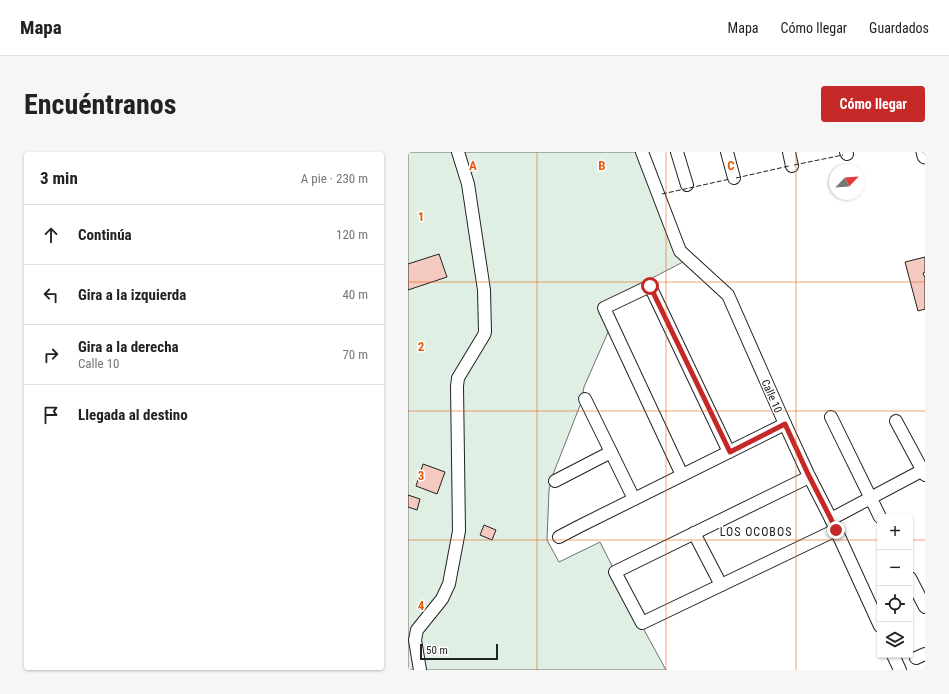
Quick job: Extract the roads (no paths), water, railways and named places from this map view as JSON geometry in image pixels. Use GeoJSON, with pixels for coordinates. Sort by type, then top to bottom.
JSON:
{"type":"FeatureCollection","features":[{"type":"Feature","properties":{"kind":"main road"},"geometry":{"type":"LineString","coordinates":[[924,152],[925,156]]}},
{"type":"Feature","properties":{"kind":"street"},"geometry":{"type":"LineString","coordinates":[[420,670],[415,640],[417,630],[442,600],[449,584],[459,531],[458,378],[485,332],[484,290],[468,184],[458,152]]}},
{"type":"Feature","properties":{"kind":"street","name":"Calle 10"},"geometry":{"type":"LineString","coordinates":[[642,152],[680,250],[728,295],[785,424],[834,524],[878,622]]}},
{"type":"Feature","properties":{"kind":"street"},"geometry":{"type":"LineString","coordinates":[[677,152],[686,185]]}},
{"type":"Feature","properties":{"kind":"street"},"geometry":{"type":"LineString","coordinates":[[727,152],[734,178]]}},
{"type":"Feature","properties":{"kind":"street"},"geometry":{"type":"LineString","coordinates":[[789,152],[792,166]]}},
{"type":"Feature","properties":{"kind":"street"},"geometry":{"type":"LineString","coordinates":[[682,475],[604,308],[650,286],[730,452]]}},
{"type":"Feature","properties":{"kind":"street"},"geometry":{"type":"LineString","coordinates":[[585,399],[634,499]]}},
{"type":"Feature","properties":{"kind":"street"},"geometry":{"type":"LineString","coordinates":[[831,417],[879,514]]}},
{"type":"Feature","properties":{"kind":"street"},"geometry":{"type":"LineString","coordinates":[[810,477],[615,572],[642,623],[721,585],[834,524],[871,498],[924,471],[896,421]]}},
{"type":"Feature","properties":{"kind":"street"},"geometry":{"type":"LineString","coordinates":[[559,537],[785,424]]}},
{"type":"Feature","properties":{"kind":"street"},"geometry":{"type":"LineString","coordinates":[[555,481],[612,452]]}},
{"type":"Feature","properties":{"kind":"street"},"geometry":{"type":"LineString","coordinates":[[694,533],[721,585]]}},
{"type":"Feature","properties":{"kind":"street"},"geometry":{"type":"LineString","coordinates":[[913,584],[925,607]]}},
{"type":"Feature","properties":{"kind":"street"},"geometry":{"type":"LineString","coordinates":[[894,658],[900,670]]}},
{"type":"Feature","properties":{"kind":"district","name":"LOS OCOBOS"},"geometry":{"type":"Point","coordinates":[756,532]}}]}
